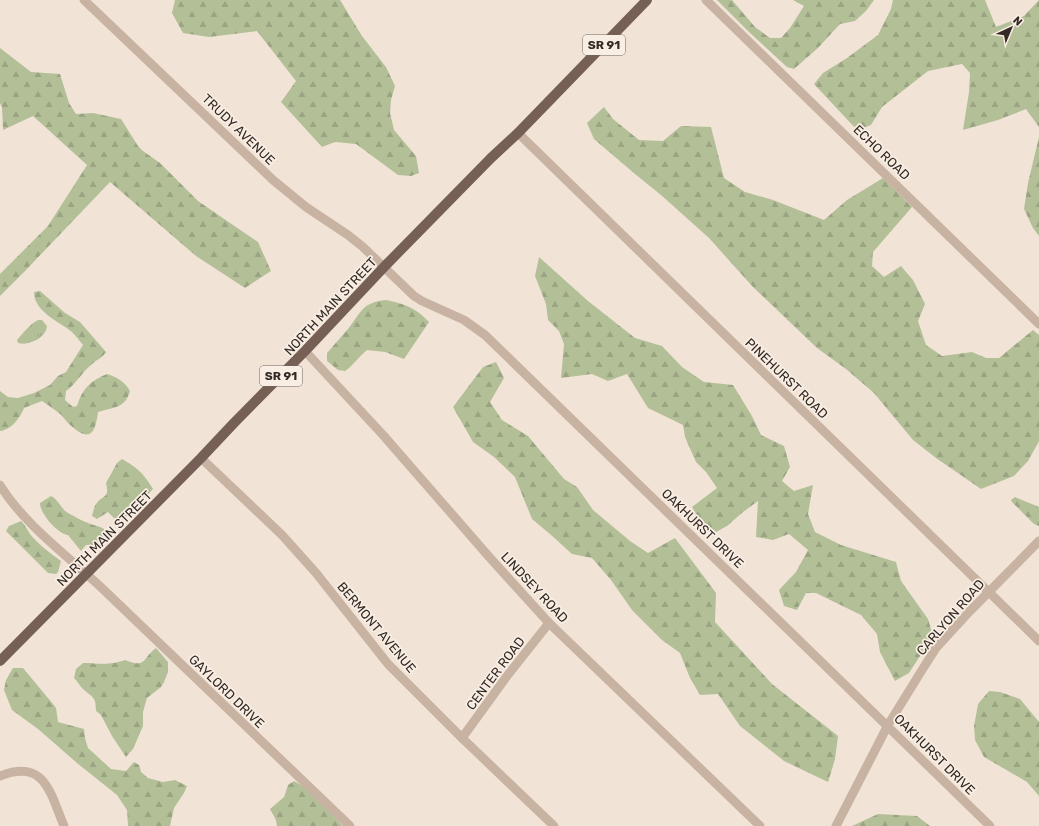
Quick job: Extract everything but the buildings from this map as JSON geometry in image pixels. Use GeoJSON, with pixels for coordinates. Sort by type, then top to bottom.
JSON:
{"type":"FeatureCollection","features":[{"type":"Feature","properties":{"kind":"main road","name":"NORTH MAIN STREET"},"geometry":{"type":"LineString","coordinates":[[0,661],[201,458],[384,267],[491,158],[518,133],[647,0]]}},
{"type":"Feature","properties":{"kind":"street","name":"TRUDY AVENUE"},"geometry":{"type":"LineString","coordinates":[[84,0],[273,180],[306,207],[364,247],[384,267]]}},
{"type":"Feature","properties":{"kind":"street","name":"ECHO ROAD"},"geometry":{"type":"LineString","coordinates":[[706,0],[1039,324]]}},
{"type":"Feature","properties":{"kind":"street","name":"PINEHURST ROAD"},"geometry":{"type":"LineString","coordinates":[[518,133],[1039,641]]}},
{"type":"Feature","properties":{"kind":"street","name":"OAKHURST DRIVE"},"geometry":{"type":"LineString","coordinates":[[384,267],[414,296],[464,320],[485,335],[888,725],[990,826]]}},
{"type":"Feature","properties":{"kind":"street","name":"LINDSEY ROAD"},"geometry":{"type":"LineString","coordinates":[[305,351],[383,435],[491,559],[550,623],[760,826]]}},
{"type":"Feature","properties":{"kind":"street","name":"BERMONT AVENUE"},"geometry":{"type":"LineString","coordinates":[[201,458],[282,535],[316,573],[388,664],[462,738],[554,826]]}},
{"type":"Feature","properties":{"kind":"street","name":"GAYLORD DRIVE"},"geometry":{"type":"LineString","coordinates":[[0,485],[9,500],[23,515],[87,574],[350,826]]}},
{"type":"Feature","properties":{"kind":"street","name":"CARLYON ROAD"},"geometry":{"type":"LineString","coordinates":[[836,826],[888,725],[936,648],[1039,540]]}},
{"type":"Feature","properties":{"kind":"street","name":"CENTER ROAD"},"geometry":{"type":"LineString","coordinates":[[462,738],[507,676],[550,623]]}},
{"type":"Feature","properties":{"kind":"street"},"geometry":{"type":"LineString","coordinates":[[0,776],[10,772],[25,770],[38,776],[47,786],[64,826]]}},
{"type":"Feature","properties":{"kind":"green space"},"geometry":{"type":"Polygon","coordinates":[[[175,0],[340,0],[362,36],[386,67],[395,86],[391,100],[390,113],[394,130],[416,156],[419,173],[411,176],[398,175],[356,144],[335,142],[322,147],[281,102],[296,81],[257,31],[209,37],[183,33],[172,13],[175,0]]]}},
{"type":"Feature","properties":{"kind":"green space"},"geometry":{"type":"Polygon","coordinates":[[[717,0],[732,0],[755,27],[770,38],[781,38],[790,28],[804,6],[793,0],[874,0],[866,11],[855,21],[840,24],[818,48],[794,69],[787,67],[717,0]]]}},
{"type":"Feature","properties":{"kind":"green space"},"geometry":{"type":"Polygon","coordinates":[[[893,0],[985,0],[996,27],[1024,16],[1039,0],[1039,127],[1026,109],[998,120],[963,130],[969,92],[970,73],[962,64],[928,71],[882,107],[871,125],[857,130],[814,84],[823,73],[847,58],[878,35],[891,9],[893,0]]]}},
{"type":"Feature","properties":{"kind":"green space"},"geometry":{"type":"Polygon","coordinates":[[[0,48],[31,72],[60,74],[69,103],[76,114],[93,113],[121,119],[138,146],[160,163],[198,201],[258,242],[271,271],[245,288],[196,256],[110,182],[0,296],[0,274],[48,226],[87,165],[33,116],[3,130],[2,107],[0,103],[0,48]]]}},
{"type":"Feature","properties":{"kind":"green space"},"geometry":{"type":"Polygon","coordinates":[[[604,107],[613,119],[639,140],[663,141],[681,126],[711,127],[724,178],[745,192],[773,200],[824,220],[847,200],[883,178],[912,207],[873,252],[872,266],[884,277],[901,266],[913,280],[925,304],[918,321],[926,345],[942,356],[972,352],[986,358],[999,358],[1033,330],[1039,335],[1039,441],[1028,461],[1014,476],[981,489],[913,440],[874,393],[846,369],[817,348],[753,287],[709,238],[661,195],[594,139],[587,123],[604,107]]]}},
{"type":"Feature","properties":{"kind":"green space"},"geometry":{"type":"Polygon","coordinates":[[[1039,137],[1039,236],[1033,228],[1024,209],[1028,183],[1039,137]]]}},
{"type":"Feature","properties":{"kind":"green space"},"geometry":{"type":"Polygon","coordinates":[[[539,257],[588,301],[635,338],[662,346],[682,367],[704,382],[733,385],[752,416],[761,435],[784,446],[790,467],[782,481],[794,491],[813,485],[808,514],[815,532],[841,545],[896,562],[901,581],[928,619],[933,636],[909,673],[895,681],[880,652],[877,634],[861,615],[816,593],[806,593],[797,610],[784,606],[779,590],[796,572],[808,550],[789,534],[773,540],[756,537],[758,501],[727,526],[716,532],[699,519],[692,507],[717,488],[706,472],[696,462],[685,437],[683,425],[648,408],[627,374],[608,381],[592,374],[561,378],[564,344],[559,331],[548,320],[546,304],[535,276],[539,257]]]}},
{"type":"Feature","properties":{"kind":"green space"},"geometry":{"type":"Polygon","coordinates":[[[40,291],[65,313],[80,322],[106,352],[88,367],[66,391],[65,400],[73,407],[77,406],[84,390],[96,379],[107,374],[120,380],[130,391],[128,397],[122,404],[98,412],[95,427],[89,434],[81,433],[75,429],[61,415],[42,401],[24,408],[15,423],[0,431],[0,391],[8,397],[18,398],[34,393],[50,385],[58,376],[66,372],[83,345],[76,336],[46,314],[37,304],[34,292],[40,291]]]}},
{"type":"Feature","properties":{"kind":"green space"},"geometry":{"type":"Polygon","coordinates":[[[386,300],[410,307],[429,322],[404,359],[385,352],[367,350],[345,371],[338,370],[327,361],[327,353],[363,309],[372,303],[386,300]]]}},
{"type":"Feature","properties":{"kind":"green space"},"geometry":{"type":"Polygon","coordinates":[[[38,320],[42,320],[47,326],[44,334],[32,342],[22,344],[18,343],[17,340],[22,334],[29,326],[38,320]]]}},
{"type":"Feature","properties":{"kind":"green space"},"geometry":{"type":"Polygon","coordinates":[[[496,362],[504,378],[490,402],[502,420],[528,436],[564,479],[577,487],[593,510],[630,541],[648,553],[675,538],[716,593],[715,622],[772,684],[838,736],[835,759],[828,782],[784,761],[740,726],[718,694],[700,695],[690,678],[680,653],[662,640],[632,610],[611,580],[592,558],[572,554],[532,519],[515,477],[494,457],[473,442],[453,407],[483,367],[496,362]]]}},
{"type":"Feature","properties":{"kind":"green space"},"geometry":{"type":"Polygon","coordinates":[[[122,459],[140,472],[147,479],[153,489],[125,518],[120,521],[108,512],[97,519],[92,516],[96,504],[105,496],[107,492],[106,483],[117,463],[122,459]]]}},
{"type":"Feature","properties":{"kind":"green space"},"geometry":{"type":"Polygon","coordinates":[[[51,496],[68,513],[106,530],[107,538],[96,545],[86,545],[81,551],[68,535],[59,531],[46,518],[40,503],[51,496]]]}},
{"type":"Feature","properties":{"kind":"green space"},"geometry":{"type":"Polygon","coordinates":[[[1015,497],[1039,507],[1039,526],[1034,524],[1012,502],[1011,500],[1015,497]]]}},
{"type":"Feature","properties":{"kind":"green space"},"geometry":{"type":"Polygon","coordinates":[[[21,521],[37,542],[61,561],[56,574],[48,573],[6,531],[9,526],[21,521]]]}},
{"type":"Feature","properties":{"kind":"green space"},"geometry":{"type":"Polygon","coordinates":[[[156,648],[168,662],[168,672],[161,687],[147,698],[143,712],[143,726],[133,749],[126,757],[112,736],[101,715],[96,711],[93,697],[83,689],[74,678],[76,669],[83,663],[109,664],[125,660],[141,663],[156,648]]]}},
{"type":"Feature","properties":{"kind":"green space"},"geometry":{"type":"Polygon","coordinates":[[[13,668],[23,668],[53,704],[56,708],[58,722],[84,729],[88,748],[111,769],[126,771],[134,762],[139,765],[141,772],[148,778],[163,782],[175,780],[187,786],[174,808],[170,826],[128,826],[127,810],[117,795],[38,729],[12,710],[4,690],[6,680],[13,668]]]}},
{"type":"Feature","properties":{"kind":"green space"},"geometry":{"type":"Polygon","coordinates":[[[989,691],[1000,692],[1020,699],[1039,722],[1039,796],[1027,782],[984,757],[975,740],[974,726],[978,704],[989,691]]]}},
{"type":"Feature","properties":{"kind":"green space"},"geometry":{"type":"Polygon","coordinates":[[[294,781],[306,788],[343,826],[277,826],[276,820],[270,809],[284,797],[288,785],[294,781]]]}},
{"type":"Feature","properties":{"kind":"green space"},"geometry":{"type":"Polygon","coordinates":[[[878,814],[917,816],[930,826],[852,826],[878,814]]]}}]}
